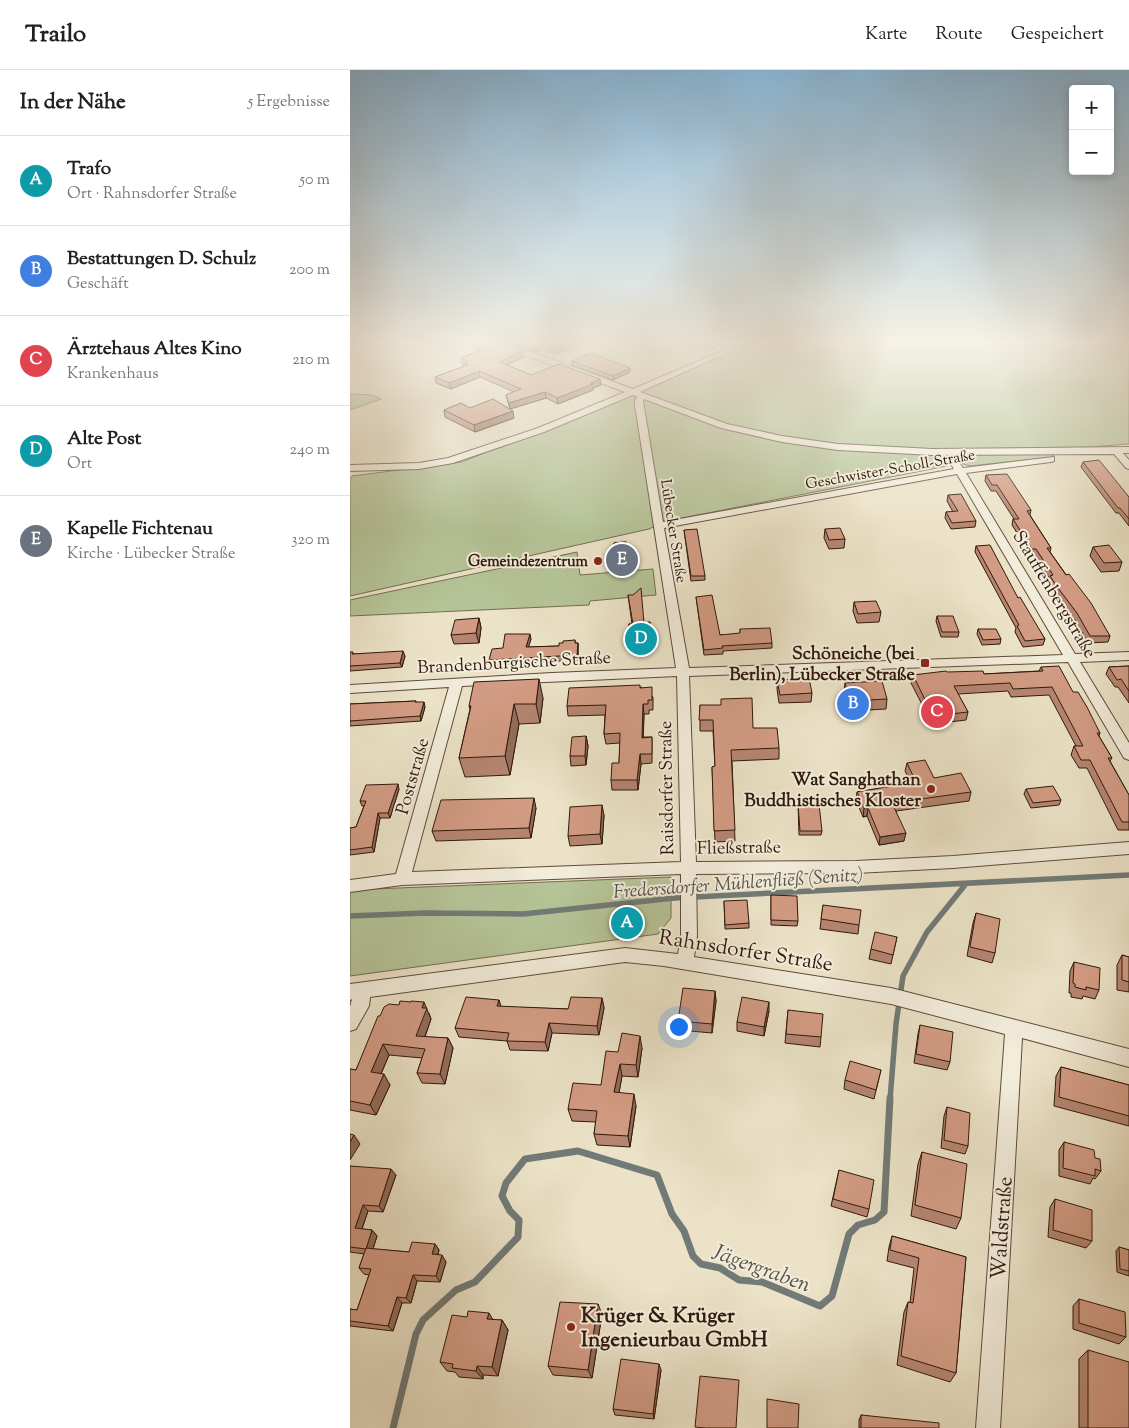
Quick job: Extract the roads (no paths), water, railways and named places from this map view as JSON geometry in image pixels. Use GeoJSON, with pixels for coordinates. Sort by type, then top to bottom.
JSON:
{"type":"FeatureCollection","features":[{"type":"Feature","properties":{"kind":"street"},"geometry":{"type":"LineString","coordinates":[[350,468],[419,466],[450,461],[494,447],[599,405]]}},
{"type":"Feature","properties":{"kind":"street","name":"Lübecker Straße"},"geometry":{"type":"LineString","coordinates":[[639,405],[683,672]]}},
{"type":"Feature","properties":{"kind":"street"},"geometry":{"type":"LineString","coordinates":[[668,405],[724,426],[775,438],[846,448],[949,452],[1116,451],[1129,466]]}},
{"type":"Feature","properties":{"kind":"street","name":"Geschwister-Scholl-Straße"},"geometry":{"type":"LineString","coordinates":[[658,526],[960,471],[1129,450]]}},
{"type":"Feature","properties":{"kind":"street","name":"Stauffenbergstraße"},"geometry":{"type":"LineString","coordinates":[[949,452],[1129,755]]}},
{"type":"Feature","properties":{"kind":"street","name":"Brandenburgische Straße"},"geometry":{"type":"LineString","coordinates":[[350,688],[683,672],[1129,656]]}},
{"type":"Feature","properties":{"kind":"street","name":"Raisdorfer Straße"},"geometry":{"type":"LineString","coordinates":[[683,672],[689,888],[689,936],[684,963]]}},
{"type":"Feature","properties":{"kind":"street","name":"Poststraße"},"geometry":{"type":"LineString","coordinates":[[402,880],[454,697],[456,682]]}},
{"type":"Feature","properties":{"kind":"street","name":"Fließstraße"},"geometry":{"type":"LineString","coordinates":[[350,886],[402,880],[687,868],[866,866],[953,862],[1129,848]]}},
{"type":"Feature","properties":{"kind":"street","name":"Rahnsdorfer Straße"},"geometry":{"type":"LineString","coordinates":[[356,991],[625,955],[898,998],[1129,1058]]}},
{"type":"Feature","properties":{"kind":"street"},"geometry":{"type":"LineString","coordinates":[[350,1023],[360,1006],[356,991]]}},
{"type":"Feature","properties":{"kind":"street","name":"Waldstraße"},"geometry":{"type":"LineString","coordinates":[[988,1428],[1014,1028]]}},
{"type":"Feature","properties":{"kind":"waterway","name":"Fredersdorfer Mühlenfließ (Senitz)"},"geometry":{"type":"LineString","coordinates":[[350,916],[425,913],[523,914],[675,898],[1129,875]]}},
{"type":"Feature","properties":{"kind":"waterway","name":"Jägergraben"},"geometry":{"type":"LineString","coordinates":[[890,1100],[896,1024],[903,976],[927,932],[965,885]]}},
{"type":"Feature","properties":{"kind":"waterway","name":"Jägergraben"},"geometry":{"type":"LineString","coordinates":[[393,1428],[416,1334],[423,1320],[456,1290],[475,1282],[518,1237],[519,1220],[510,1211],[502,1196],[506,1183],[525,1159],[578,1151],[657,1175],[672,1214],[684,1231],[693,1256],[701,1264],[720,1268],[739,1280],[762,1282],[820,1306],[832,1296],[849,1234],[858,1225],[875,1220],[884,1212],[890,1098]]}},
{"type":"Feature","properties":{"kind":"place","name":"Kapelle Fichtenau"},"geometry":{"type":"Point","coordinates":[622,560]}},
{"type":"Feature","properties":{"kind":"place","name":"Gemeindezentrum"},"geometry":{"type":"Point","coordinates":[598,561]}},
{"type":"Feature","properties":{"kind":"place","name":"Alte Post"},"geometry":{"type":"Point","coordinates":[641,639]}},
{"type":"Feature","properties":{"kind":"place","name":"Schöneiche (bei Berlin), Lübecker Straße"},"geometry":{"type":"Point","coordinates":[925,663]}},
{"type":"Feature","properties":{"kind":"place","name":"Bestattungen D. Schulz"},"geometry":{"type":"Point","coordinates":[853,704]}},
{"type":"Feature","properties":{"kind":"place","name":"Ärztehaus Altes Kino"},"geometry":{"type":"Point","coordinates":[937,712]}},
{"type":"Feature","properties":{"kind":"place","name":"Wat Sanghathan Buddhistisches Kloster"},"geometry":{"type":"Point","coordinates":[931,789]}},
{"type":"Feature","properties":{"kind":"place","name":"Trafo"},"geometry":{"type":"Point","coordinates":[627,923]}},
{"type":"Feature","properties":{"kind":"place","name":"Krüger & Krüger Ingenieurbau GmbH"},"geometry":{"type":"Point","coordinates":[571,1327]}}]}
